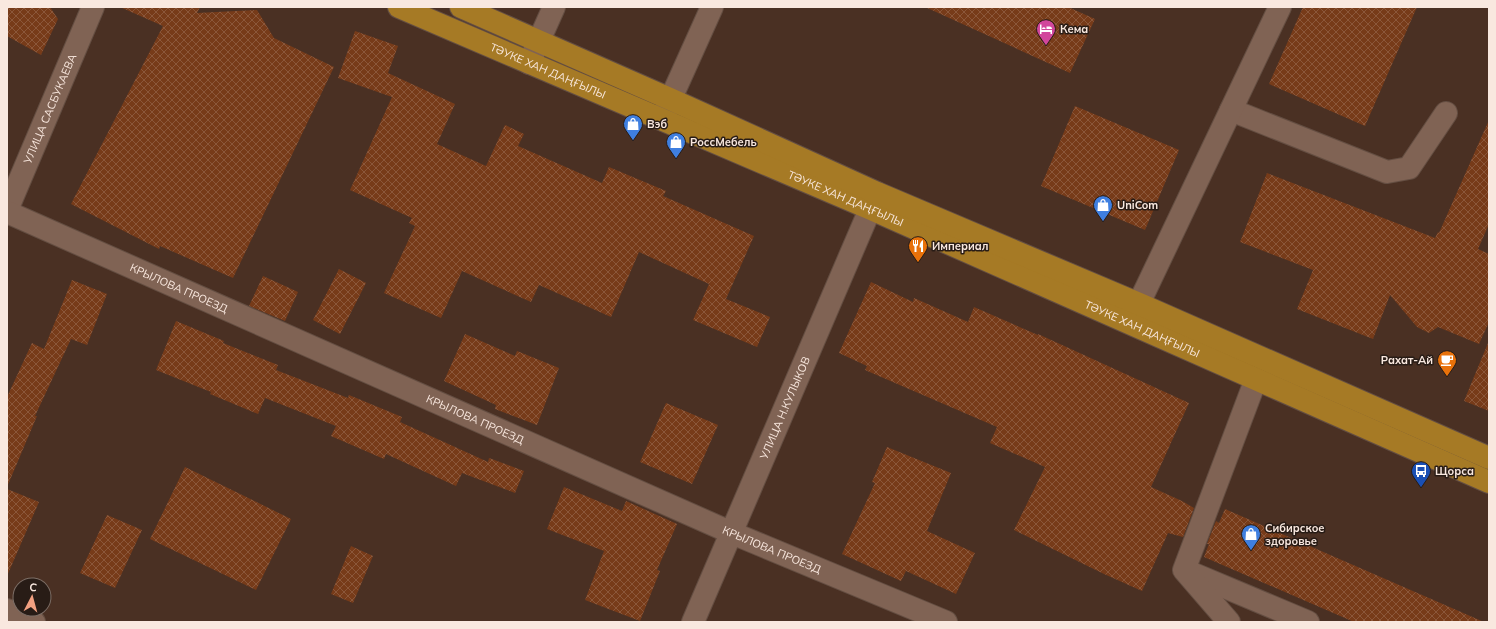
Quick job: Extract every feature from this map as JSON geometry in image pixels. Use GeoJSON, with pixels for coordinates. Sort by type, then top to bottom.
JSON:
{"type":"FeatureCollection","features":[{"type":"Feature","properties":{"kind":"main road","name":"ТӘУКЕ ХАН ДАҢҒЫЛЫ"},"geometry":{"type":"LineString","coordinates":[[399,7],[662,119],[874,201],[1135,314],[1489,458]]}},
{"type":"Feature","properties":{"kind":"main road","name":"ТӘУКЕ ХАН ДАҢҒЫЛЫ"},"geometry":{"type":"LineString","coordinates":[[461,7],[670,99],[874,201]]}},
{"type":"Feature","properties":{"kind":"main road","name":"ТӘУКЕ ХАН ДАҢҒЫЛЫ"},"geometry":{"type":"LineString","coordinates":[[1135,314],[1256,379],[1489,482]]}},
{"type":"Feature","properties":{"kind":"street","name":"УЛИЦА САСБУКАЕВА"},"geometry":{"type":"LineString","coordinates":[[7,211],[93,7]]}},
{"type":"Feature","properties":{"kind":"street"},"geometry":{"type":"LineString","coordinates":[[529,62],[554,7]]}},
{"type":"Feature","properties":{"kind":"street"},"geometry":{"type":"LineString","coordinates":[[662,119],[712,7]]}},
{"type":"Feature","properties":{"kind":"street"},"geometry":{"type":"LineString","coordinates":[[1135,314],[1280,7]]}},
{"type":"Feature","properties":{"kind":"street"},"geometry":{"type":"LineString","coordinates":[[1231,110],[1387,172],[1409,168],[1446,113]]}},
{"type":"Feature","properties":{"kind":"street","name":"УЛИЦА Н.КУЛЫКОВ"},"geometry":{"type":"LineString","coordinates":[[693,622],[874,201]]}},
{"type":"Feature","properties":{"kind":"street","name":"КРЫЛОВА ПРОЕЗД"},"geometry":{"type":"LineString","coordinates":[[7,211],[732,533],[946,622]]}},
{"type":"Feature","properties":{"kind":"street"},"geometry":{"type":"LineString","coordinates":[[1184,570],[1256,379]]}},
{"type":"Feature","properties":{"kind":"street"},"geometry":{"type":"LineString","coordinates":[[1184,570],[1230,622]]}},
{"type":"Feature","properties":{"kind":"street"},"geometry":{"type":"LineString","coordinates":[[1184,570],[1308,622]]}},
{"type":"Feature","properties":{"kind":"street"},"geometry":{"type":"LineString","coordinates":[[7,610],[34,622]]}},
{"type":"Feature","properties":{"kind":"building"},"geometry":{"type":"Polygon","coordinates":[[[7,7],[50,7],[58,19],[41,55],[7,36],[7,7]]]}},
{"type":"Feature","properties":{"kind":"building"},"geometry":{"type":"Polygon","coordinates":[[[120,7],[200,7],[197,13],[257,10],[274,38],[334,67],[233,278],[160,246],[159,249],[71,204],[163,26],[120,7]]]}},
{"type":"Feature","properties":{"kind":"building","name":"Кема"},"geometry":{"type":"Polygon","coordinates":[[[925,7],[1068,7],[1095,19],[1070,73],[925,7]]]}},
{"type":"Feature","properties":{"kind":"building"},"geometry":{"type":"Polygon","coordinates":[[[1303,7],[1417,7],[1365,126],[1269,84],[1303,7]]]}},
{"type":"Feature","properties":{"kind":"building"},"geometry":{"type":"Polygon","coordinates":[[[355,31],[398,46],[388,73],[455,104],[437,144],[486,166],[505,125],[524,134],[518,146],[602,183],[609,167],[666,191],[663,196],[754,236],[726,299],[770,317],[757,347],[693,320],[709,284],[639,252],[611,317],[539,285],[531,302],[462,271],[441,318],[384,293],[415,226],[409,223],[412,218],[350,190],[392,97],[338,78],[355,31]]]}},
{"type":"Feature","properties":{"kind":"building"},"geometry":{"type":"Polygon","coordinates":[[[1075,106],[1179,150],[1145,230],[1041,186],[1075,106]]]}},
{"type":"Feature","properties":{"kind":"building"},"geometry":{"type":"Polygon","coordinates":[[[1489,120],[1489,224],[1478,249],[1489,254],[1489,322],[1479,344],[1438,327],[1429,333],[1417,327],[1390,295],[1373,339],[1297,309],[1313,270],[1240,242],[1267,173],[1435,238],[1438,232],[1439,233],[1489,120]]]}},
{"type":"Feature","properties":{"kind":"building"},"geometry":{"type":"Polygon","coordinates":[[[339,269],[366,283],[340,334],[313,320],[339,269]]]}},
{"type":"Feature","properties":{"kind":"building"},"geometry":{"type":"Polygon","coordinates":[[[263,276],[298,292],[285,321],[249,306],[263,276]]]}},
{"type":"Feature","properties":{"kind":"building"},"geometry":{"type":"Polygon","coordinates":[[[72,280],[107,294],[87,345],[71,339],[35,416],[37,416],[7,487],[7,397],[32,343],[44,349],[72,280]]]}},
{"type":"Feature","properties":{"kind":"building"},"geometry":{"type":"Polygon","coordinates":[[[871,282],[913,302],[914,298],[968,322],[974,307],[1038,334],[1189,403],[1151,487],[1194,508],[1183,537],[1168,533],[1142,591],[1014,530],[1045,467],[990,443],[997,427],[865,370],[867,366],[839,353],[871,282]]]}},
{"type":"Feature","properties":{"kind":"building"},"geometry":{"type":"Polygon","coordinates":[[[176,321],[224,341],[223,343],[278,365],[276,370],[348,398],[349,395],[402,417],[400,422],[488,462],[489,458],[524,471],[515,493],[462,473],[456,486],[386,454],[384,459],[331,436],[336,426],[265,398],[258,414],[210,394],[211,392],[156,370],[176,321]]]}},
{"type":"Feature","properties":{"kind":"building"},"geometry":{"type":"Polygon","coordinates":[[[465,334],[515,356],[517,351],[559,368],[537,425],[495,409],[496,405],[444,381],[465,334]]]}},
{"type":"Feature","properties":{"kind":"building"},"geometry":{"type":"Polygon","coordinates":[[[1489,343],[1489,411],[1464,401],[1489,343]]]}},
{"type":"Feature","properties":{"kind":"building"},"geometry":{"type":"Polygon","coordinates":[[[666,403],[718,425],[692,484],[640,462],[666,403]]]}},
{"type":"Feature","properties":{"kind":"building"},"geometry":{"type":"Polygon","coordinates":[[[887,447],[951,473],[927,531],[975,553],[956,594],[906,571],[901,581],[842,554],[875,483],[872,482],[887,447]]]}},
{"type":"Feature","properties":{"kind":"building"},"geometry":{"type":"Polygon","coordinates":[[[185,467],[291,519],[256,590],[150,539],[185,467]]]}},
{"type":"Feature","properties":{"kind":"building"},"geometry":{"type":"Polygon","coordinates":[[[564,487],[622,511],[626,501],[677,524],[657,570],[660,571],[640,621],[585,600],[604,551],[547,529],[564,487]]]}},
{"type":"Feature","properties":{"kind":"building"},"geometry":{"type":"Polygon","coordinates":[[[7,489],[39,502],[7,576],[7,489]]]}},
{"type":"Feature","properties":{"kind":"building"},"geometry":{"type":"Polygon","coordinates":[[[1225,509],[1484,622],[1354,622],[1204,557],[1209,544],[1207,544],[1216,521],[1219,523],[1225,509]]]}},
{"type":"Feature","properties":{"kind":"building"},"geometry":{"type":"Polygon","coordinates":[[[107,515],[142,530],[115,588],[80,573],[107,515]]]}},
{"type":"Feature","properties":{"kind":"building"},"geometry":{"type":"Polygon","coordinates":[[[351,546],[373,556],[353,603],[331,594],[351,546]]]}},
{"type":"Feature","properties":{"kind":"place","name":"Кема"},"geometry":{"type":"Point","coordinates":[1046,46]}},
{"type":"Feature","properties":{"kind":"place","name":"Вэб"},"geometry":{"type":"Point","coordinates":[633,141]}},
{"type":"Feature","properties":{"kind":"place","name":"РоссМебель"},"geometry":{"type":"Point","coordinates":[676,159]}},
{"type":"Feature","properties":{"kind":"place","name":"UniCom"},"geometry":{"type":"Point","coordinates":[1103,222]}},
{"type":"Feature","properties":{"kind":"place","name":"Империал"},"geometry":{"type":"Point","coordinates":[918,263]}},
{"type":"Feature","properties":{"kind":"place","name":"Рахат-Ай"},"geometry":{"type":"Point","coordinates":[1447,377]}},
{"type":"Feature","properties":{"kind":"place","name":"Щорса"},"geometry":{"type":"Point","coordinates":[1421,488]}},
{"type":"Feature","properties":{"kind":"place","name":"Сибирское здоровье"},"geometry":{"type":"Point","coordinates":[1251,551]}}]}
